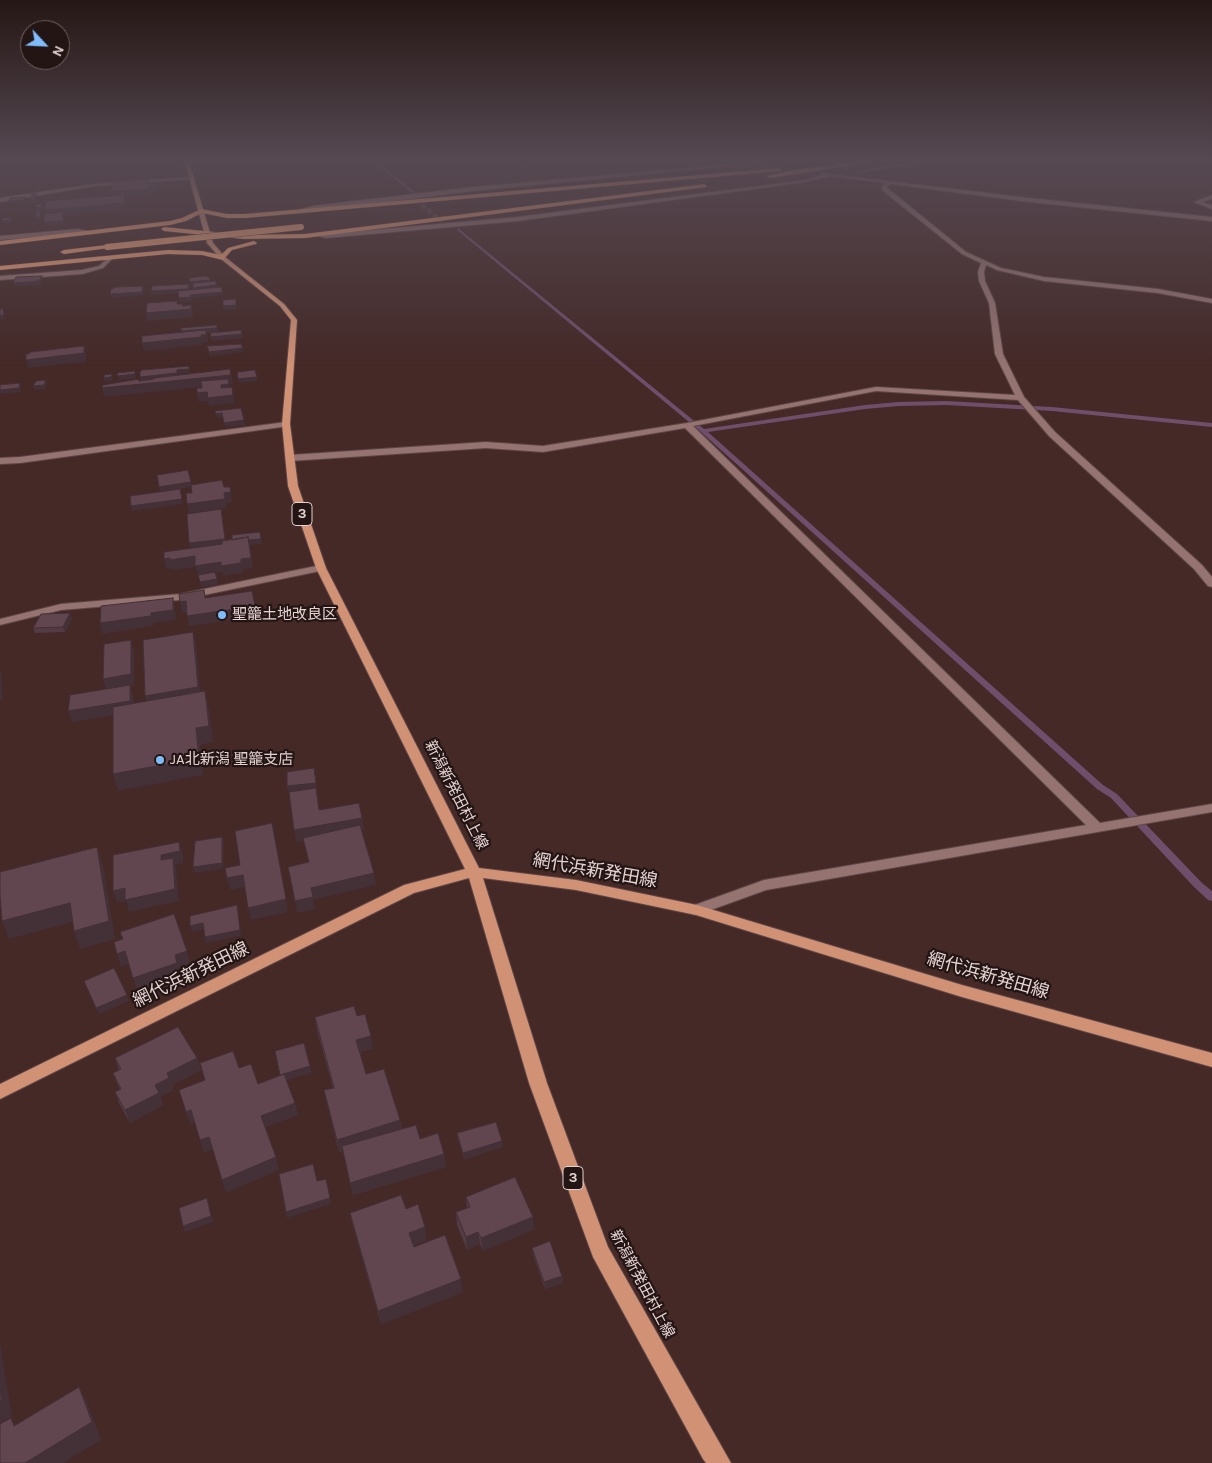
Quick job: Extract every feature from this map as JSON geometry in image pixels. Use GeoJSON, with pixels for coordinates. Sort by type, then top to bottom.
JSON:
{"type":"FeatureCollection","features":[{"type":"Feature","properties":{"kind":"highway"},"geometry":{"type":"LineString","coordinates":[[0,243],[126,229]]}},
{"type":"Feature","properties":{"kind":"highway"},"geometry":{"type":"LineString","coordinates":[[0,268],[137,254],[169,248],[211,229]]}},
{"type":"Feature","properties":{"kind":"highway"},"geometry":{"type":"LineString","coordinates":[[213,229],[254,238],[305,236]]}},
{"type":"Feature","properties":{"kind":"highway"},"geometry":{"type":"LineString","coordinates":[[214,229],[276,239]]}},
{"type":"Feature","properties":{"kind":"highway"},"geometry":{"type":"LineString","coordinates":[[58,249],[242,229]]}},
{"type":"Feature","properties":{"kind":"highway"},"geometry":{"type":"LineString","coordinates":[[137,254],[183,251],[223,258],[227,251],[235,247],[276,239],[362,229]]}},
{"type":"Feature","properties":{"kind":"main road","name":"新潟新発田村上線"},"geometry":{"type":"LineString","coordinates":[[212,229],[223,258],[282,305],[294,320],[286,424],[293,486],[321,568],[474,872],[538,1083],[600,1251],[711,1451],[720,1463]]}},
{"type":"Feature","properties":{"kind":"main road","name":"網代浜新発田線"},"geometry":{"type":"LineString","coordinates":[[0,1092],[409,888],[474,872],[576,885],[697,910],[962,991],[1212,1060]]}},
{"type":"Feature","properties":{"kind":"street"},"geometry":{"type":"LineString","coordinates":[[318,235],[326,236],[393,229]]}},
{"type":"Feature","properties":{"kind":"street"},"geometry":{"type":"LineString","coordinates":[[934,229],[964,253],[984,263],[1013,272],[1044,278],[1158,291],[1212,300]]}},
{"type":"Feature","properties":{"kind":"street"},"geometry":{"type":"LineString","coordinates":[[0,238],[78,231],[89,232]]}},
{"type":"Feature","properties":{"kind":"street"},"geometry":{"type":"LineString","coordinates":[[0,278],[82,272],[101,266],[110,258]]}},
{"type":"Feature","properties":{"kind":"street"},"geometry":{"type":"LineString","coordinates":[[984,263],[981,272],[982,281],[992,303],[999,354],[1020,398],[1052,434],[1198,567],[1212,584]]}},
{"type":"Feature","properties":{"kind":"street"},"geometry":{"type":"LineString","coordinates":[[290,458],[486,445],[543,449],[688,425],[876,389],[1020,398]]}},
{"type":"Feature","properties":{"kind":"street"},"geometry":{"type":"LineString","coordinates":[[0,461],[20,460],[286,424]]}},
{"type":"Feature","properties":{"kind":"street"},"geometry":{"type":"LineString","coordinates":[[688,425],[1096,828]]}},
{"type":"Feature","properties":{"kind":"street"},"geometry":{"type":"LineString","coordinates":[[0,622],[61,607],[180,597],[321,568]]}},
{"type":"Feature","properties":{"kind":"street"},"geometry":{"type":"LineString","coordinates":[[697,910],[764,885],[1212,808]]}},
{"type":"Feature","properties":{"kind":"building"},"geometry":{"type":"Polygon","coordinates":[[[42,276],[39,281],[13,283],[16,277],[42,276]]]}},
{"type":"Feature","properties":{"kind":"building"},"geometry":{"type":"Polygon","coordinates":[[[209,277],[210,280],[190,282],[189,278],[209,277]]]}},
{"type":"Feature","properties":{"kind":"building"},"geometry":{"type":"Polygon","coordinates":[[[216,281],[216,285],[193,288],[193,283],[216,281]]]}},
{"type":"Feature","properties":{"kind":"building"},"geometry":{"type":"Polygon","coordinates":[[[189,284],[188,289],[151,291],[152,286],[189,284]]]}},
{"type":"Feature","properties":{"kind":"building"},"geometry":{"type":"Polygon","coordinates":[[[143,286],[142,292],[110,294],[111,289],[116,287],[143,286]]]}},
{"type":"Feature","properties":{"kind":"building"},"geometry":{"type":"Polygon","coordinates":[[[221,287],[223,292],[179,298],[178,291],[221,287]]]}},
{"type":"Feature","properties":{"kind":"building"},"geometry":{"type":"Polygon","coordinates":[[[236,299],[236,305],[223,306],[223,300],[236,299]]]}},
{"type":"Feature","properties":{"kind":"building"},"geometry":{"type":"Polygon","coordinates":[[[177,301],[177,304],[182,304],[182,306],[191,305],[191,309],[146,313],[147,303],[177,301]]]}},
{"type":"Feature","properties":{"kind":"building"},"geometry":{"type":"Polygon","coordinates":[[[0,309],[3,309],[4,314],[0,316],[0,309]]]}},
{"type":"Feature","properties":{"kind":"building"},"geometry":{"type":"Polygon","coordinates":[[[217,325],[217,328],[181,331],[181,328],[217,325]]]}},
{"type":"Feature","properties":{"kind":"building"},"geometry":{"type":"Polygon","coordinates":[[[205,330],[207,334],[201,335],[201,337],[142,343],[142,336],[205,330]]]}},
{"type":"Feature","properties":{"kind":"building"},"geometry":{"type":"Polygon","coordinates":[[[241,330],[242,334],[211,337],[210,333],[241,330]]]}},
{"type":"Feature","properties":{"kind":"building"},"geometry":{"type":"Polygon","coordinates":[[[241,344],[243,348],[209,352],[207,346],[241,344]]]}},
{"type":"Feature","properties":{"kind":"building"},"geometry":{"type":"Polygon","coordinates":[[[84,346],[84,353],[26,360],[26,354],[30,352],[84,346]]]}},
{"type":"Feature","properties":{"kind":"building"},"geometry":{"type":"Polygon","coordinates":[[[189,366],[189,369],[177,370],[177,373],[140,377],[142,370],[189,366]]]}},
{"type":"Feature","properties":{"kind":"building"},"geometry":{"type":"Polygon","coordinates":[[[230,369],[231,375],[102,388],[103,385],[139,379],[139,381],[230,369]]]}},
{"type":"Feature","properties":{"kind":"building"},"geometry":{"type":"Polygon","coordinates":[[[255,370],[257,377],[238,379],[237,372],[255,370]]]}},
{"type":"Feature","properties":{"kind":"building"},"geometry":{"type":"Polygon","coordinates":[[[135,371],[135,374],[118,376],[117,373],[135,371]]]}},
{"type":"Feature","properties":{"kind":"building"},"geometry":{"type":"Polygon","coordinates":[[[112,374],[111,377],[104,378],[104,375],[112,374]]]}},
{"type":"Feature","properties":{"kind":"building"},"geometry":{"type":"Polygon","coordinates":[[[228,379],[229,384],[221,385],[221,388],[232,387],[233,395],[208,398],[207,392],[197,393],[197,388],[202,388],[201,381],[228,379]]]}},
{"type":"Feature","properties":{"kind":"building"},"geometry":{"type":"Polygon","coordinates":[[[46,380],[44,385],[33,386],[36,381],[46,380]]]}},
{"type":"Feature","properties":{"kind":"building"},"geometry":{"type":"Polygon","coordinates":[[[20,383],[19,388],[0,390],[0,385],[20,383]]]}},
{"type":"Feature","properties":{"kind":"building"},"geometry":{"type":"Polygon","coordinates":[[[241,408],[244,420],[224,423],[222,413],[216,414],[215,411],[241,408]]]}},
{"type":"Feature","properties":{"kind":"building"},"geometry":{"type":"Polygon","coordinates":[[[188,470],[191,482],[159,487],[157,475],[188,470]]]}},
{"type":"Feature","properties":{"kind":"building"},"geometry":{"type":"Polygon","coordinates":[[[222,480],[224,487],[230,487],[231,492],[224,493],[225,499],[187,504],[186,493],[192,493],[191,485],[222,480]]]}},
{"type":"Feature","properties":{"kind":"building"},"geometry":{"type":"Polygon","coordinates":[[[180,489],[182,499],[131,506],[130,496],[180,489]]]}},
{"type":"Feature","properties":{"kind":"building"},"geometry":{"type":"Polygon","coordinates":[[[221,509],[225,539],[189,543],[187,514],[221,509]]]}},
{"type":"Feature","properties":{"kind":"building"},"geometry":{"type":"Polygon","coordinates":[[[260,532],[261,539],[249,540],[248,537],[232,540],[232,535],[260,532]]]}},
{"type":"Feature","properties":{"kind":"building"},"geometry":{"type":"Polygon","coordinates":[[[248,537],[251,558],[241,559],[241,563],[221,566],[221,562],[195,566],[195,556],[170,560],[170,558],[164,559],[164,552],[222,544],[222,541],[248,537]]]}},
{"type":"Feature","properties":{"kind":"building"},"geometry":{"type":"Polygon","coordinates":[[[215,572],[217,579],[200,582],[198,575],[215,572]]]}},
{"type":"Feature","properties":{"kind":"building"},"geometry":{"type":"Polygon","coordinates":[[[204,590],[205,598],[252,591],[255,606],[187,616],[186,601],[180,602],[179,594],[204,590]]]}},
{"type":"Feature","properties":{"kind":"building"},"geometry":{"type":"Polygon","coordinates":[[[173,598],[173,610],[151,613],[151,616],[100,623],[101,606],[173,598]]]}},
{"type":"Feature","properties":{"kind":"building"},"geometry":{"type":"Polygon","coordinates":[[[70,613],[63,627],[33,628],[41,614],[70,613]]]}},
{"type":"Feature","properties":{"kind":"building"},"geometry":{"type":"Polygon","coordinates":[[[193,632],[198,687],[145,696],[143,640],[193,632]]]}},
{"type":"Feature","properties":{"kind":"building"},"geometry":{"type":"Polygon","coordinates":[[[131,640],[131,674],[103,679],[104,644],[131,640]]]}},
{"type":"Feature","properties":{"kind":"building"},"geometry":{"type":"Polygon","coordinates":[[[130,685],[130,701],[68,711],[70,695],[130,685]]]}},
{"type":"Feature","properties":{"kind":"building","name":"JA北新潟 聖籠支店"},"geometry":{"type":"Polygon","coordinates":[[[205,691],[209,726],[196,728],[199,758],[113,774],[113,707],[205,691]]]}},
{"type":"Feature","properties":{"kind":"building"},"geometry":{"type":"Polygon","coordinates":[[[314,768],[316,783],[287,786],[287,772],[314,768]]]}},
{"type":"Feature","properties":{"kind":"building"},"geometry":{"type":"Polygon","coordinates":[[[316,788],[319,810],[359,803],[362,818],[294,830],[289,792],[316,788]]]}},
{"type":"Feature","properties":{"kind":"building"},"geometry":{"type":"Polygon","coordinates":[[[272,823],[286,899],[248,908],[243,875],[227,878],[225,868],[240,865],[235,831],[272,823]]]}},
{"type":"Feature","properties":{"kind":"building"},"geometry":{"type":"Polygon","coordinates":[[[360,825],[374,873],[311,888],[313,897],[295,901],[288,867],[309,862],[303,838],[360,825]]]}},
{"type":"Feature","properties":{"kind":"building"},"geometry":{"type":"Polygon","coordinates":[[[222,837],[222,863],[193,867],[195,841],[222,837]]]}},
{"type":"Feature","properties":{"kind":"building"},"geometry":{"type":"Polygon","coordinates":[[[179,842],[180,851],[161,855],[161,860],[173,858],[175,889],[125,900],[125,888],[113,891],[113,855],[179,842]]]}},
{"type":"Feature","properties":{"kind":"building"},"geometry":{"type":"Polygon","coordinates":[[[97,847],[109,921],[74,931],[70,903],[2,921],[0,872],[97,847]]]}},
{"type":"Feature","properties":{"kind":"building"},"geometry":{"type":"Polygon","coordinates":[[[237,905],[240,930],[205,937],[203,923],[190,926],[190,916],[237,905]]]}},
{"type":"Feature","properties":{"kind":"building"},"geometry":{"type":"Polygon","coordinates":[[[174,914],[187,951],[175,955],[177,963],[133,978],[125,951],[117,954],[114,942],[123,939],[120,932],[174,914]]]}},
{"type":"Feature","properties":{"kind":"building"},"geometry":{"type":"Polygon","coordinates":[[[114,968],[127,995],[96,1008],[84,981],[114,968]]]}},
{"type":"Feature","properties":{"kind":"building"},"geometry":{"type":"Polygon","coordinates":[[[354,1006],[357,1016],[365,1014],[371,1036],[356,1040],[366,1074],[384,1069],[400,1120],[337,1140],[324,1090],[334,1088],[315,1017],[354,1006]]]}},
{"type":"Feature","properties":{"kind":"building"},"geometry":{"type":"Polygon","coordinates":[[[178,1027],[197,1058],[167,1073],[169,1078],[155,1085],[159,1093],[125,1110],[115,1092],[121,1089],[113,1073],[121,1069],[115,1058],[178,1027]]]}},
{"type":"Feature","properties":{"kind":"building"},"geometry":{"type":"Polygon","coordinates":[[[304,1043],[310,1066],[280,1075],[275,1051],[304,1043]]]}},
{"type":"Feature","properties":{"kind":"building"},"geometry":{"type":"Polygon","coordinates":[[[233,1051],[239,1068],[251,1064],[258,1084],[284,1074],[295,1103],[261,1116],[276,1157],[222,1180],[209,1137],[200,1140],[191,1110],[186,1112],[179,1090],[205,1080],[200,1063],[233,1051]]]}},
{"type":"Feature","properties":{"kind":"building"},"geometry":{"type":"Polygon","coordinates":[[[496,1122],[502,1141],[463,1153],[457,1133],[496,1122]]]}},
{"type":"Feature","properties":{"kind":"building"},"geometry":{"type":"Polygon","coordinates":[[[416,1125],[420,1139],[438,1133],[444,1154],[350,1183],[342,1146],[416,1125]]]}},
{"type":"Feature","properties":{"kind":"building"},"geometry":{"type":"Polygon","coordinates":[[[313,1164],[317,1181],[326,1179],[330,1198],[286,1212],[279,1174],[313,1164]]]}},
{"type":"Feature","properties":{"kind":"building"},"geometry":{"type":"Polygon","coordinates":[[[515,1177],[533,1217],[481,1238],[478,1232],[466,1237],[456,1212],[470,1207],[466,1197],[515,1177]]]}},
{"type":"Feature","properties":{"kind":"building"},"geometry":{"type":"Polygon","coordinates":[[[401,1195],[406,1209],[418,1204],[425,1227],[409,1233],[414,1247],[445,1235],[461,1279],[378,1311],[350,1213],[401,1195]]]}},
{"type":"Feature","properties":{"kind":"building"},"geometry":{"type":"Polygon","coordinates":[[[207,1198],[211,1216],[183,1226],[179,1208],[207,1198]]]}},
{"type":"Feature","properties":{"kind":"building"},"geometry":{"type":"Polygon","coordinates":[[[550,1241],[562,1276],[544,1282],[532,1248],[550,1241]]]}},
{"type":"Feature","properties":{"kind":"building"},"geometry":{"type":"Polygon","coordinates":[[[79,1387],[92,1422],[25,1463],[0,1463],[0,1424],[11,1418],[14,1426],[79,1387]]]}},
{"type":"Feature","properties":{"kind":"waterway"},"geometry":{"type":"LineString","coordinates":[[458,229],[703,431]]}},
{"type":"Feature","properties":{"kind":"waterway"},"geometry":{"type":"LineString","coordinates":[[703,431],[865,407],[946,403],[1052,409],[1212,425]]}},
{"type":"Feature","properties":{"kind":"waterway"},"geometry":{"type":"LineString","coordinates":[[703,431],[1100,787],[1114,796],[1198,885],[1212,897]]}},
{"type":"Feature","properties":{"kind":"place","name":"聖籠土地改良区"},"geometry":{"type":"Point","coordinates":[222,615]}},
{"type":"Feature","properties":{"kind":"place","name":"JA北新潟 聖籠支店"},"geometry":{"type":"Point","coordinates":[160,760]}}]}
